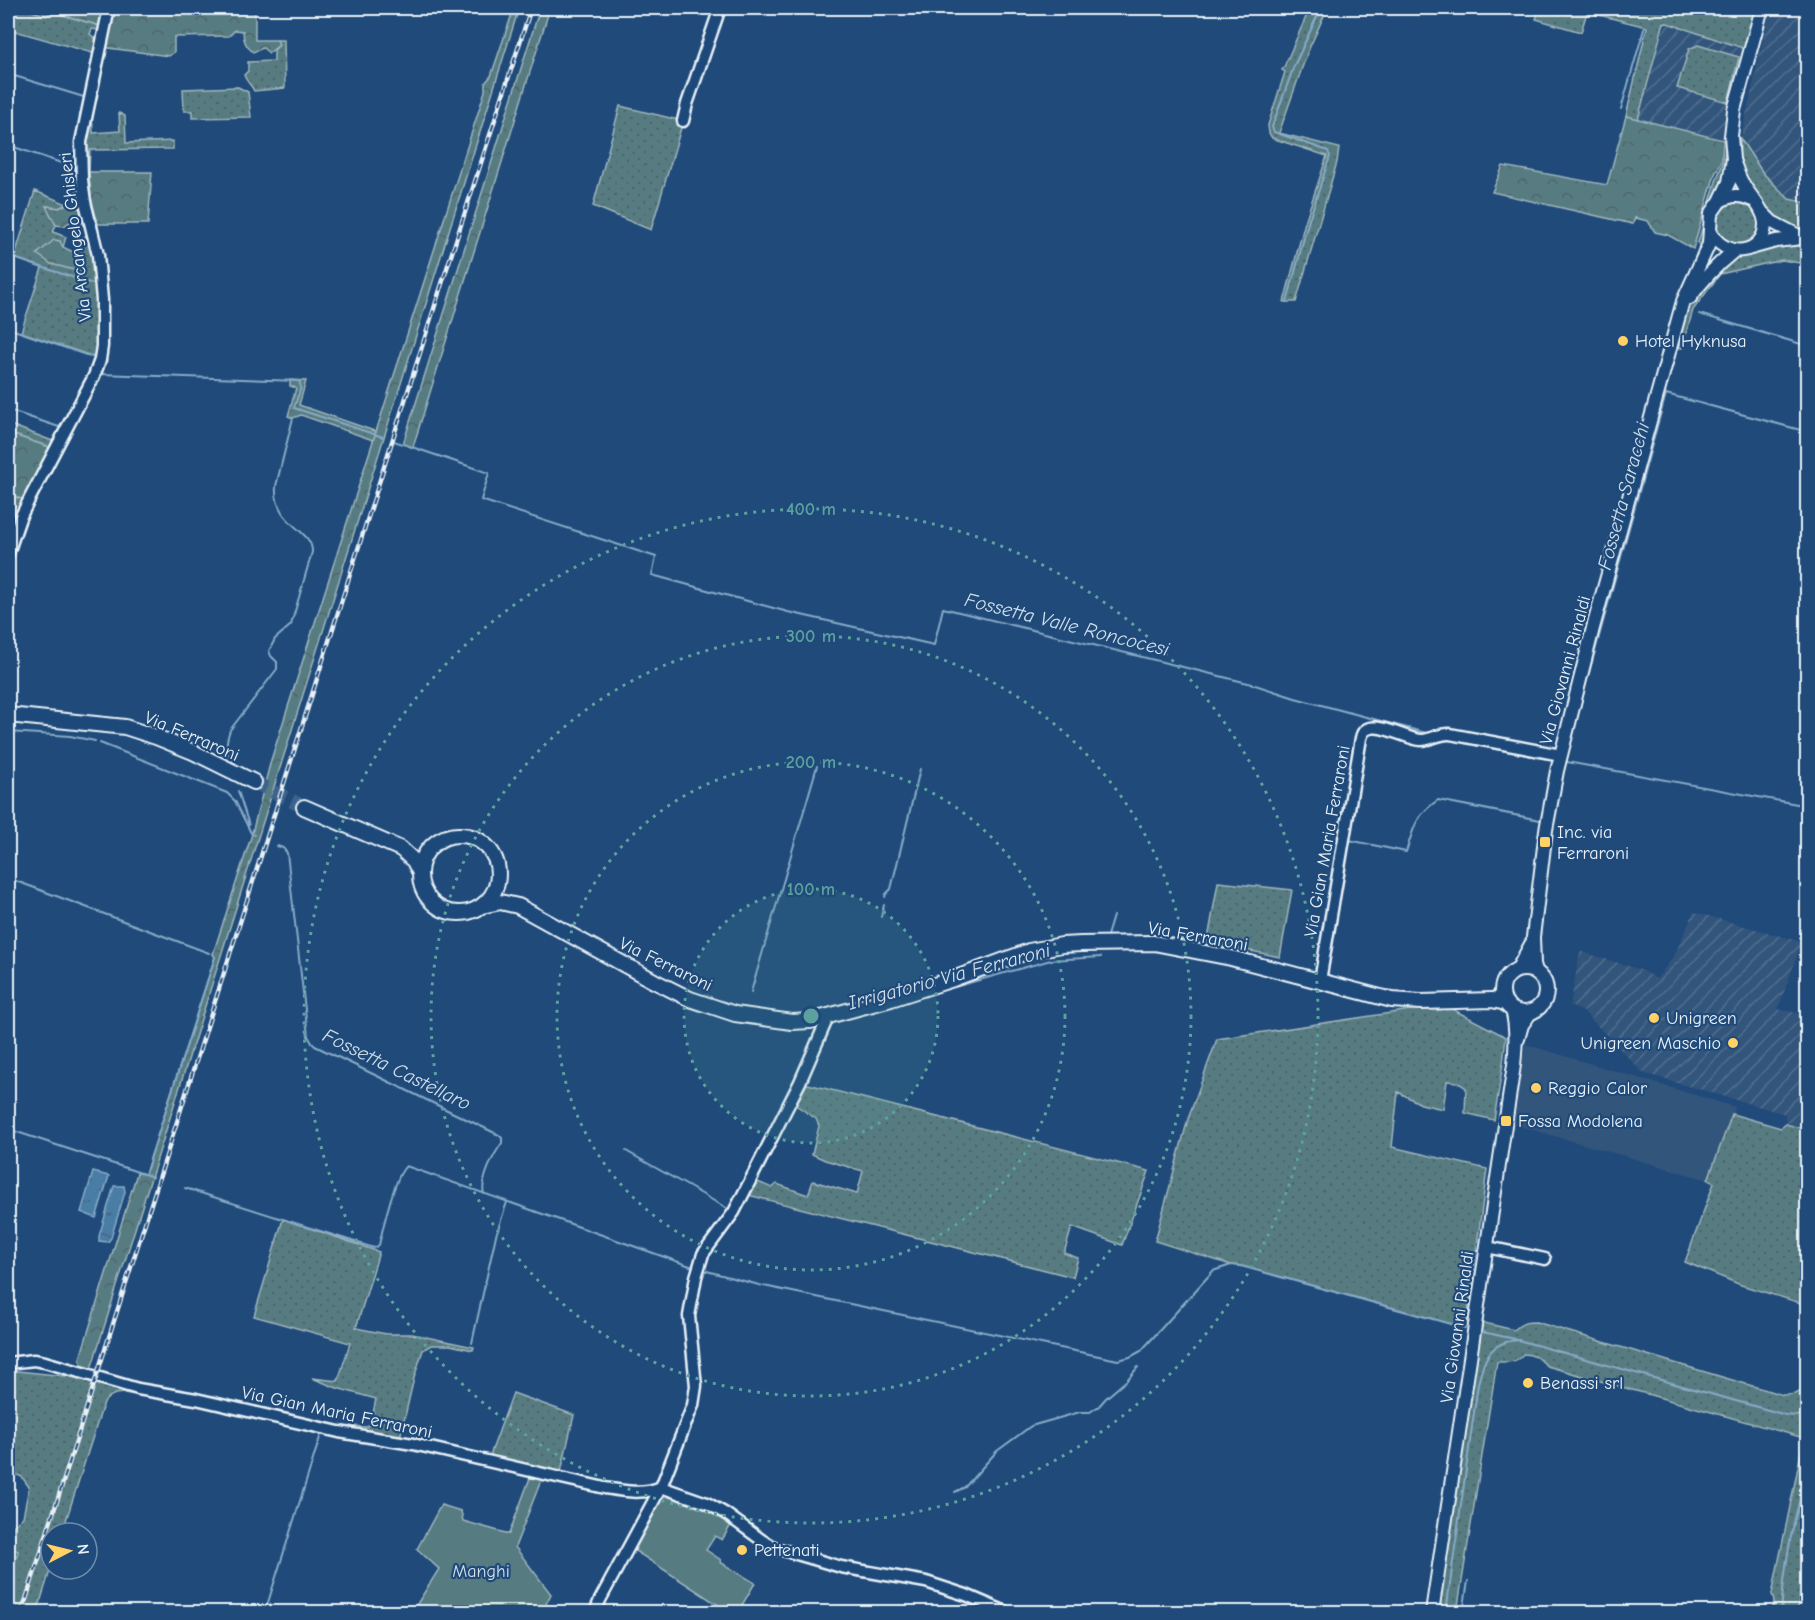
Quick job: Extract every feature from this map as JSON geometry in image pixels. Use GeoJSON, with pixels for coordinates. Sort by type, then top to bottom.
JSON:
{"type":"FeatureCollection","features":[{"type":"Feature","properties":{"kind":"main road","name":"Via Ferraroni"},"geometry":{"type":"LineString","coordinates":[[8,715],[124,727],[193,752],[254,782]]}},
{"type":"Feature","properties":{"kind":"main road"},"geometry":{"type":"LineString","coordinates":[[304,807],[401,849],[414,861],[426,894],[435,905],[448,912],[462,913],[482,906],[492,895],[498,882],[498,867],[489,848],[478,839],[464,835],[449,836],[436,842],[423,859],[420,873]]}},
{"type":"Feature","properties":{"kind":"main road"},"geometry":{"type":"LineString","coordinates":[[401,849],[416,850],[431,847]]}},
{"type":"Feature","properties":{"kind":"main road","name":"Via Ferraroni"},"geometry":{"type":"LineString","coordinates":[[498,882],[518,906],[690,999],[735,1014],[792,1022],[810,1021],[924,989],[1029,951],[1062,945],[1154,944],[1231,958],[1392,1000],[1421,1002],[1492,1000],[1509,1007]]}},
{"type":"Feature","properties":{"kind":"main road","name":"Via Ferraroni"},"geometry":{"type":"LineString","coordinates":[[482,906],[500,902],[518,906]]}},
{"type":"Feature","properties":{"kind":"main road"},"geometry":{"type":"LineString","coordinates":[[1522,969],[1532,970],[1537,974],[1544,981],[1546,994],[1539,1007],[1526,1013],[1509,1007],[1502,992],[1504,982],[1511,973],[1522,969]]}},
{"type":"Feature","properties":{"kind":"main road","name":"Via Ferraroni"},"geometry":{"type":"LineString","coordinates":[[1474,999],[1491,992],[1504,982]]}},
{"type":"Feature","properties":{"kind":"street","name":"Via Arcangelo Ghisleri"},"geometry":{"type":"LineString","coordinates":[[8,553],[20,519],[94,376],[100,360],[103,331],[100,278],[95,243],[83,192],[81,142],[109,8]]}},
{"type":"Feature","properties":{"kind":"street"},"geometry":{"type":"LineString","coordinates":[[683,121],[720,8]]}},
{"type":"Feature","properties":{"kind":"street","name":"Via Giovanni Rinaldi"},"geometry":{"type":"LineString","coordinates":[[1762,8],[1734,110],[1731,136],[1733,159],[1740,180],[1763,213],[1772,222],[1804,238]]}},
{"type":"Feature","properties":{"kind":"street","name":"Via Giovanni Rinaldi"},"geometry":{"type":"LineString","coordinates":[[1537,974],[1534,964],[1533,937],[1553,788],[1593,628],[1685,296],[1709,244],[1711,214],[1729,182],[1733,159]]}},
{"type":"Feature","properties":{"kind":"street"},"geometry":{"type":"LineString","coordinates":[[1720,201],[1736,195],[1752,200]]}},
{"type":"Feature","properties":{"kind":"street"},"geometry":{"type":"LineString","coordinates":[[1748,249],[1759,240],[1765,227],[1763,213]]}},
{"type":"Feature","properties":{"kind":"street"},"geometry":{"type":"LineString","coordinates":[[1710,230],[1713,238],[1719,244],[1734,251],[1776,241],[1804,238]]}},
{"type":"Feature","properties":{"kind":"street","name":"Via Giovanni Rinaldi"},"geometry":{"type":"LineString","coordinates":[[1681,312],[1700,284],[1734,251]]}},
{"type":"Feature","properties":{"kind":"street"},"geometry":{"type":"LineString","coordinates":[[1703,257],[1722,261]]}},
{"type":"Feature","properties":{"kind":"street","name":"Via Gian Maria Ferraroni"},"geometry":{"type":"LineString","coordinates":[[1320,981],[1362,732],[1368,728],[1377,727],[1418,740],[1431,739],[1444,734],[1561,755]]}},
{"type":"Feature","properties":{"kind":"street","name":"Via Giovanni Rinaldi"},"geometry":{"type":"LineString","coordinates":[[1517,970],[1533,937]]}},
{"type":"Feature","properties":{"kind":"street","name":"Via Giovanni Rinaldi"},"geometry":{"type":"LineString","coordinates":[[1509,1007],[1515,1021],[1516,1046]]}},
{"type":"Feature","properties":{"kind":"street","name":"Via Giovanni Rinaldi"},"geometry":{"type":"LineString","coordinates":[[1432,1612],[1516,1046],[1522,1025],[1531,1012]]}},
{"type":"Feature","properties":{"kind":"street"},"geometry":{"type":"LineString","coordinates":[[595,1612],[661,1487],[693,1405],[695,1395],[689,1324],[690,1307],[705,1250],[734,1212],[800,1082],[829,1016]]}},
{"type":"Feature","properties":{"kind":"street"},"geometry":{"type":"LineString","coordinates":[[1487,1247],[1545,1259]]}},
{"type":"Feature","properties":{"kind":"street","name":"Via Gian Maria Ferraroni"},"geometry":{"type":"LineString","coordinates":[[8,1362],[34,1360],[45,1362],[138,1389],[339,1432],[413,1444],[605,1488],[632,1491],[655,1490],[661,1487],[707,1503],[776,1548],[842,1567],[926,1582],[966,1595],[1006,1612]]}},
{"type":"Feature","properties":{"kind":"shaded area"},"geometry":{"type":"Polygon","coordinates":[[[1776,8],[1807,8],[1807,203],[1789,199],[1763,173],[1741,137],[1769,14],[1776,8]]]}},
{"type":"Feature","properties":{"kind":"shaded area"},"geometry":{"type":"Polygon","coordinates":[[[1665,24],[1743,49],[1728,103],[1723,139],[1638,119],[1665,24]]]}},
{"type":"Feature","properties":{"kind":"shaded area"},"geometry":{"type":"Polygon","coordinates":[[[1694,912],[1802,942],[1778,1009],[1807,1015],[1807,1130],[1786,1124],[1785,1114],[1643,1073],[1584,1012],[1570,1006],[1580,951],[1641,970],[1657,979],[1674,956],[1694,912]]]}},
{"type":"Feature","properties":{"kind":"shaded area"},"geometry":{"type":"Polygon","coordinates":[[[1525,1044],[1735,1107],[1708,1180],[1513,1124],[1525,1044]]]}},
{"type":"Feature","properties":{"kind":"green space"},"geometry":{"type":"Polygon","coordinates":[[[8,8],[25,8],[46,16],[53,12],[100,26],[99,30],[92,29],[90,34],[99,42],[96,54],[8,29],[8,8]]]}},
{"type":"Feature","properties":{"kind":"green space"},"geometry":{"type":"Polygon","coordinates":[[[25,8],[255,8],[255,40],[277,40],[279,45],[269,53],[263,48],[253,52],[245,43],[243,31],[235,30],[229,36],[174,37],[174,52],[169,56],[101,47],[101,26],[53,12],[46,16],[25,8]]]}},
{"type":"Feature","properties":{"kind":"green space"},"geometry":{"type":"Polygon","coordinates":[[[514,8],[519,8],[90,1372],[82,1370],[80,1358],[137,1173],[145,1174],[215,957],[213,954],[251,837],[271,760],[485,91],[485,83],[491,76],[514,8]]]}},
{"type":"Feature","properties":{"kind":"green space"},"geometry":{"type":"Polygon","coordinates":[[[540,8],[550,8],[413,447],[403,444],[540,8]]]}},
{"type":"Feature","properties":{"kind":"green space"},"geometry":{"type":"Polygon","coordinates":[[[1310,8],[1327,9],[1308,51],[1279,133],[1339,148],[1337,162],[1296,302],[1284,302],[1305,222],[1327,156],[1272,138],[1268,125],[1285,72],[1282,70],[1310,8]]]}},
{"type":"Feature","properties":{"kind":"green space"},"geometry":{"type":"Polygon","coordinates":[[[1540,8],[1757,8],[1749,50],[1664,22],[1638,119],[1626,116],[1647,27],[1587,12],[1581,32],[1536,19],[1540,8]]]}},
{"type":"Feature","properties":{"kind":"green space"},"geometry":{"type":"Polygon","coordinates":[[[277,40],[284,40],[285,88],[254,91],[244,75],[248,71],[248,62],[274,61],[274,50],[279,45],[277,40]]]}},
{"type":"Feature","properties":{"kind":"green space"},"geometry":{"type":"Polygon","coordinates":[[[1698,45],[1739,57],[1728,102],[1677,88],[1689,49],[1698,45]]]}},
{"type":"Feature","properties":{"kind":"green space"},"geometry":{"type":"Polygon","coordinates":[[[1742,59],[1728,173],[1707,239],[1688,278],[1724,160],[1727,115],[1742,59]]]}},
{"type":"Feature","properties":{"kind":"green space"},"geometry":{"type":"Polygon","coordinates":[[[238,87],[248,92],[251,117],[192,118],[192,111],[184,111],[183,89],[238,87]]]}},
{"type":"Feature","properties":{"kind":"green space"},"geometry":{"type":"Polygon","coordinates":[[[620,106],[683,121],[651,230],[593,206],[620,106]]]}},
{"type":"Feature","properties":{"kind":"green space"},"geometry":{"type":"Polygon","coordinates":[[[92,110],[93,133],[120,131],[119,113],[125,116],[126,143],[173,141],[173,149],[90,150],[89,172],[87,172],[86,149],[92,110]]]}},
{"type":"Feature","properties":{"kind":"green space"},"geometry":{"type":"Polygon","coordinates":[[[1626,116],[1723,140],[1722,160],[1715,174],[1693,249],[1668,235],[1655,232],[1648,221],[1635,218],[1633,224],[1492,192],[1503,166],[1607,185],[1626,116]]]}},
{"type":"Feature","properties":{"kind":"green space"},"geometry":{"type":"Polygon","coordinates":[[[1740,138],[1763,173],[1789,199],[1807,203],[1807,234],[1792,229],[1774,217],[1753,192],[1740,166],[1740,138]]]}},
{"type":"Feature","properties":{"kind":"green space"},"geometry":{"type":"Polygon","coordinates":[[[89,172],[152,172],[148,224],[98,224],[91,198],[89,172]]]}},
{"type":"Feature","properties":{"kind":"green space"},"geometry":{"type":"Polygon","coordinates":[[[35,191],[67,204],[59,208],[47,206],[56,225],[53,232],[66,237],[63,247],[78,271],[86,225],[83,210],[72,206],[85,202],[98,255],[97,358],[21,332],[42,268],[14,258],[35,191]]]}},
{"type":"Feature","properties":{"kind":"green space"},"geometry":{"type":"Polygon","coordinates":[[[1738,203],[1753,209],[1759,224],[1753,239],[1738,245],[1723,239],[1717,224],[1723,209],[1738,203]]]}},
{"type":"Feature","properties":{"kind":"green space"},"geometry":{"type":"Polygon","coordinates":[[[67,204],[83,210],[86,225],[70,222],[64,226],[56,225],[46,206],[59,208],[67,204]]]}},
{"type":"Feature","properties":{"kind":"green space"},"geometry":{"type":"Polygon","coordinates":[[[54,240],[60,241],[63,247],[79,255],[78,271],[51,264],[37,254],[54,240]]]}},
{"type":"Feature","properties":{"kind":"green space"},"geometry":{"type":"Polygon","coordinates":[[[1796,243],[1807,246],[1807,264],[1782,260],[1720,274],[1693,310],[1682,348],[1669,345],[1700,290],[1732,258],[1758,250],[1796,243]]]}},
{"type":"Feature","properties":{"kind":"green space"},"geometry":{"type":"Polygon","coordinates":[[[290,380],[306,381],[299,405],[377,432],[373,440],[301,415],[293,418],[288,416],[296,388],[290,386],[290,380]]]}},
{"type":"Feature","properties":{"kind":"green space"},"geometry":{"type":"Polygon","coordinates":[[[8,424],[55,442],[52,448],[8,433],[8,424]]]}},
{"type":"Feature","properties":{"kind":"green space"},"geometry":{"type":"Polygon","coordinates":[[[8,433],[52,448],[29,501],[8,495],[11,469],[8,467],[8,433]]]}},
{"type":"Feature","properties":{"kind":"green space"},"geometry":{"type":"Polygon","coordinates":[[[8,495],[23,499],[12,525],[8,524],[8,495]]]}},
{"type":"Feature","properties":{"kind":"green space"},"geometry":{"type":"Polygon","coordinates":[[[1218,882],[1292,890],[1280,957],[1207,945],[1218,882]]]}},
{"type":"Feature","properties":{"kind":"green space"},"geometry":{"type":"Polygon","coordinates":[[[1452,1009],[1506,1037],[1494,1120],[1465,1113],[1466,1088],[1457,1082],[1447,1081],[1443,1109],[1421,1104],[1398,1092],[1392,1147],[1487,1169],[1467,1322],[1452,1324],[1231,1265],[1155,1241],[1188,1119],[1217,1039],[1411,1010],[1452,1009]]]}},
{"type":"Feature","properties":{"kind":"green space"},"geometry":{"type":"Polygon","coordinates":[[[800,1082],[1149,1171],[1122,1245],[1072,1227],[1064,1253],[1078,1258],[1073,1277],[744,1194],[751,1179],[772,1188],[777,1184],[808,1195],[813,1181],[857,1194],[863,1171],[812,1154],[819,1126],[816,1119],[790,1101],[800,1082]]]}},
{"type":"Feature","properties":{"kind":"green space"},"geometry":{"type":"Polygon","coordinates":[[[1732,1114],[1781,1128],[1786,1124],[1807,1130],[1807,1305],[1741,1285],[1685,1262],[1714,1183],[1708,1180],[1732,1114]]]}},
{"type":"Feature","properties":{"kind":"green space"},"geometry":{"type":"Polygon","coordinates":[[[283,1219],[379,1252],[356,1328],[386,1334],[412,1334],[474,1347],[473,1350],[450,1345],[431,1345],[423,1350],[399,1442],[349,1434],[351,1426],[367,1427],[371,1423],[376,1399],[312,1378],[338,1381],[350,1343],[254,1316],[283,1219]]]}},
{"type":"Feature","properties":{"kind":"green space"},"geometry":{"type":"Polygon","coordinates":[[[1480,1322],[1514,1330],[1524,1323],[1536,1322],[1783,1395],[1796,1393],[1807,1385],[1807,1556],[1797,1612],[1772,1612],[1774,1602],[1772,1594],[1804,1438],[1547,1366],[1536,1357],[1523,1354],[1515,1360],[1497,1362],[1457,1612],[1437,1612],[1480,1322]]]}},
{"type":"Feature","properties":{"kind":"green space"},"geometry":{"type":"Polygon","coordinates":[[[8,1370],[85,1378],[132,1390],[131,1394],[118,1394],[105,1401],[66,1521],[39,1521],[39,1581],[47,1581],[37,1612],[8,1612],[8,1586],[18,1551],[8,1547],[8,1539],[11,1538],[14,1525],[23,1517],[29,1487],[22,1477],[8,1471],[8,1370]]]}},
{"type":"Feature","properties":{"kind":"green space"},"geometry":{"type":"Polygon","coordinates":[[[513,1393],[574,1415],[560,1476],[488,1461],[513,1393]]]}},
{"type":"Feature","properties":{"kind":"green space","name":"Manghi"},"geometry":{"type":"Polygon","coordinates":[[[533,1470],[544,1473],[515,1547],[551,1594],[543,1610],[545,1612],[412,1612],[439,1569],[417,1549],[441,1505],[461,1511],[463,1521],[509,1534],[533,1470]]]}},
{"type":"Feature","properties":{"kind":"green space"},"geometry":{"type":"Polygon","coordinates":[[[661,1487],[734,1520],[722,1540],[715,1536],[706,1550],[721,1560],[720,1562],[755,1583],[738,1612],[729,1612],[629,1547],[661,1487]]]}},
{"type":"Feature","properties":{"kind":"water"},"geometry":{"type":"Polygon","coordinates":[[[93,1172],[109,1176],[96,1218],[81,1212],[93,1172]]]}},
{"type":"Feature","properties":{"kind":"water"},"geometry":{"type":"Polygon","coordinates":[[[114,1186],[124,1186],[125,1192],[111,1238],[108,1242],[99,1241],[99,1236],[114,1186]]]}},
{"type":"Feature","properties":{"kind":"waterway"},"geometry":{"type":"LineString","coordinates":[[1287,302],[1308,223],[1330,156],[1328,151],[1274,132],[1272,127],[1294,66],[1321,8]]}},
{"type":"Feature","properties":{"kind":"waterway"},"geometry":{"type":"LineString","coordinates":[[1621,109],[1644,29]]}},
{"type":"Feature","properties":{"kind":"waterway"},"geometry":{"type":"LineString","coordinates":[[8,74],[87,98]]}},
{"type":"Feature","properties":{"kind":"waterway"},"geometry":{"type":"LineString","coordinates":[[8,145],[79,169]]}},
{"type":"Feature","properties":{"kind":"waterway"},"geometry":{"type":"LineString","coordinates":[[97,224],[100,240]]}},
{"type":"Feature","properties":{"kind":"waterway"},"geometry":{"type":"LineString","coordinates":[[8,256],[96,285]]}},
{"type":"Feature","properties":{"kind":"waterway"},"geometry":{"type":"LineString","coordinates":[[107,314],[107,344]]}},
{"type":"Feature","properties":{"kind":"waterway"},"geometry":{"type":"LineString","coordinates":[[1699,314],[1808,346]]}},
{"type":"Feature","properties":{"kind":"waterway"},"geometry":{"type":"LineString","coordinates":[[8,328],[92,357]]}},
{"type":"Feature","properties":{"kind":"waterway"},"geometry":{"type":"LineString","coordinates":[[31,510],[104,365]]}},
{"type":"Feature","properties":{"kind":"waterway","name":"Fossetta Valle Roncocesi"},"geometry":{"type":"LineString","coordinates":[[101,374],[299,381],[301,387],[294,408],[383,437]]}},
{"type":"Feature","properties":{"kind":"waterway","name":"Fossetta Saracchi"},"geometry":{"type":"LineString","coordinates":[[1579,709],[1666,394],[1808,432]]}},
{"type":"Feature","properties":{"kind":"waterway"},"geometry":{"type":"LineString","coordinates":[[8,410],[62,428]]}},
{"type":"Feature","properties":{"kind":"waterway"},"geometry":{"type":"LineString","coordinates":[[235,763],[227,748],[230,730],[277,669],[277,662],[269,651],[275,639],[291,625],[312,552],[311,544],[286,518],[280,510],[277,499],[276,486],[293,418]]}},
{"type":"Feature","properties":{"kind":"waterway","name":"Fossetta Valle Roncocesi"},"geometry":{"type":"LineString","coordinates":[[394,441],[489,473],[481,500],[656,557],[652,575],[788,612],[934,645],[943,608],[1252,684],[1295,698],[1430,734]]}},
{"type":"Feature","properties":{"kind":"waterway"},"geometry":{"type":"LineString","coordinates":[[8,581],[27,516]]}},
{"type":"Feature","properties":{"kind":"waterway","name":"Fossetta Castellaro"},"geometry":{"type":"LineString","coordinates":[[8,732],[70,736],[95,741]]}},
{"type":"Feature","properties":{"kind":"waterway","name":"Fossetta Valle Roncocesi"},"geometry":{"type":"LineString","coordinates":[[1443,739],[1547,759]]}},
{"type":"Feature","properties":{"kind":"waterway","name":"Fossetta Castellaro"},"geometry":{"type":"LineString","coordinates":[[100,743],[227,793],[235,801],[254,835]]}},
{"type":"Feature","properties":{"kind":"waterway","name":"Fossetta Valle Roncocesi"},"geometry":{"type":"LineString","coordinates":[[1567,762],[1808,806]]}},
{"type":"Feature","properties":{"kind":"waterway"},"geometry":{"type":"LineString","coordinates":[[751,992],[817,766]]}},
{"type":"Feature","properties":{"kind":"waterway"},"geometry":{"type":"LineString","coordinates":[[885,897],[891,889],[920,769]]}},
{"type":"Feature","properties":{"kind":"waterway"},"geometry":{"type":"LineString","coordinates":[[238,791],[249,825]]}},
{"type":"Feature","properties":{"kind":"waterway"},"geometry":{"type":"LineString","coordinates":[[1349,840],[1406,852],[1420,817],[1438,800],[1540,820]]}},
{"type":"Feature","properties":{"kind":"waterway","name":"Fossetta Castellaro"},"geometry":{"type":"LineString","coordinates":[[277,846],[283,848],[287,853],[308,1036],[312,1043],[499,1135],[502,1143],[486,1175],[484,1194]]}},
{"type":"Feature","properties":{"kind":"waterway"},"geometry":{"type":"LineString","coordinates":[[8,878],[209,953]]}},
{"type":"Feature","properties":{"kind":"waterway"},"geometry":{"type":"LineString","coordinates":[[881,917],[884,905]]}},
{"type":"Feature","properties":{"kind":"waterway","name":"Irrigatorio Via Ferraroni"},"geometry":{"type":"LineString","coordinates":[[1106,939],[1113,916]]}},
{"type":"Feature","properties":{"kind":"waterway"},"geometry":{"type":"LineString","coordinates":[[147,1169],[215,957],[213,954]]}},
{"type":"Feature","properties":{"kind":"waterway","name":"Irrigatorio Via Ferraroni"},"geometry":{"type":"LineString","coordinates":[[926,995],[1051,960],[1101,957]]}},
{"type":"Feature","properties":{"kind":"waterway"},"geometry":{"type":"LineString","coordinates":[[8,1129],[153,1177]]}},
{"type":"Feature","properties":{"kind":"waterway"},"geometry":{"type":"LineString","coordinates":[[626,1151],[730,1210]]}},
{"type":"Feature","properties":{"kind":"waterway"},"geometry":{"type":"LineString","coordinates":[[185,1188],[374,1248],[379,1245],[393,1191],[406,1166],[693,1267]]}},
{"type":"Feature","properties":{"kind":"waterway"},"geometry":{"type":"LineString","coordinates":[[472,1343],[496,1235],[507,1202]]}},
{"type":"Feature","properties":{"kind":"waterway"},"geometry":{"type":"LineString","coordinates":[[703,1270],[759,1285],[1118,1360],[1141,1351],[1213,1271],[1231,1265],[1465,1328]]}},
{"type":"Feature","properties":{"kind":"waterway"},"geometry":{"type":"LineString","coordinates":[[1482,1332],[1515,1339]]}},
{"type":"Feature","properties":{"kind":"waterway"},"geometry":{"type":"LineString","coordinates":[[1446,1612],[1478,1384],[1489,1353],[1500,1344],[1518,1340],[1786,1415],[1797,1416],[1808,1413]]}},
{"type":"Feature","properties":{"kind":"waterway"},"geometry":{"type":"LineString","coordinates":[[955,1492],[965,1487],[997,1451],[1031,1426],[1080,1412],[1090,1412],[1127,1380],[1138,1367]]}},
{"type":"Feature","properties":{"kind":"waterway"},"geometry":{"type":"LineString","coordinates":[[265,1612],[322,1431]]}},
{"type":"Feature","properties":{"kind":"waterway"},"geometry":{"type":"LineString","coordinates":[[1781,1612],[1790,1542],[1808,1473]]}},
{"type":"Feature","properties":{"kind":"waterway"},"geometry":{"type":"LineString","coordinates":[[1463,1612],[1468,1581]]}},
{"type":"Feature","properties":{"kind":"tunnel"},"geometry":{"type":"LineString","coordinates":[[254,782],[304,807]]}},
{"type":"Feature","properties":{"kind":"railway"},"geometry":{"type":"LineString","coordinates":[[22,1612],[531,8]]}},
{"type":"Feature","properties":{"kind":"place","name":"Hotel Hyknusa"},"geometry":{"type":"Point","coordinates":[1623,341]}},
{"type":"Feature","properties":{"kind":"place","name":"Inc. via Ferraroni"},"geometry":{"type":"Point","coordinates":[1545,842]}},
{"type":"Feature","properties":{"kind":"place","name":"Unigreen"},"geometry":{"type":"Point","coordinates":[1654,1018]}},
{"type":"Feature","properties":{"kind":"place","name":"Unigreen Maschio"},"geometry":{"type":"Point","coordinates":[1733,1043]}},
{"type":"Feature","properties":{"kind":"place","name":"Reggio Calor"},"geometry":{"type":"Point","coordinates":[1536,1088]}},
{"type":"Feature","properties":{"kind":"place","name":"Fossa Modolena"},"geometry":{"type":"Point","coordinates":[1506,1121]}},
{"type":"Feature","properties":{"kind":"place","name":"Benassi srl"},"geometry":{"type":"Point","coordinates":[1528,1383]}},
{"type":"Feature","properties":{"kind":"place","name":"Pettenati"},"geometry":{"type":"Point","coordinates":[742,1550]}}]}
